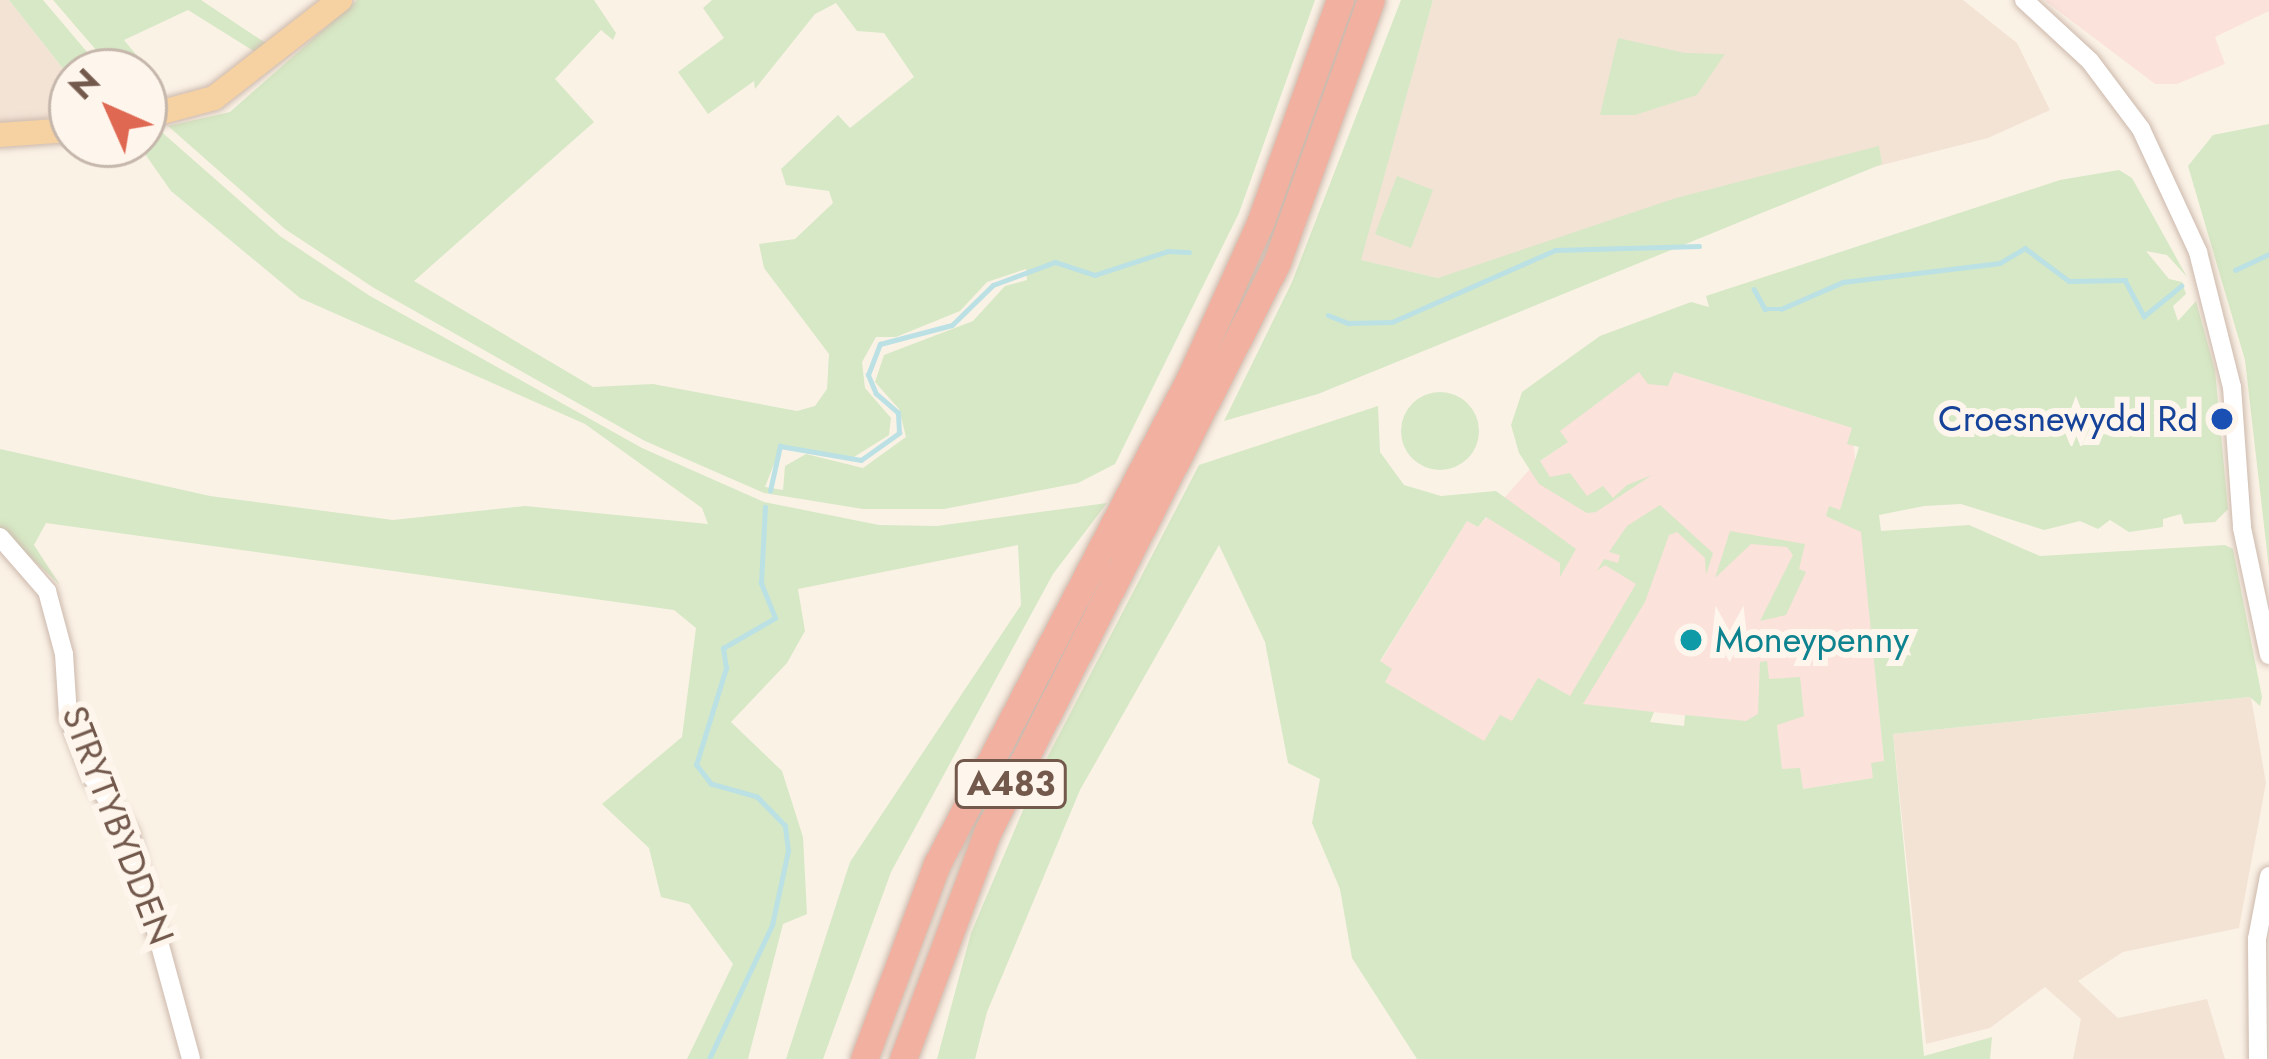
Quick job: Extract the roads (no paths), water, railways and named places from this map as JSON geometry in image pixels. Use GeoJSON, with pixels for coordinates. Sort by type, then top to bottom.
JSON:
{"type":"FeatureCollection","features":[{"type":"Feature","properties":{"kind":"highway","name":"A483"},"geometry":{"type":"LineString","coordinates":[[864,1059],[937,864],[1162,429],[1260,223],[1340,0]]}},
{"type":"Feature","properties":{"kind":"highway","name":"A483"},"geometry":{"type":"LineString","coordinates":[[903,1059],[987,833],[1277,262],[1371,0]]}},
{"type":"Feature","properties":{"kind":"main road"},"geometry":{"type":"LineString","coordinates":[[168,112],[256,72],[340,0]]}},
{"type":"Feature","properties":{"kind":"main road"},"geometry":{"type":"LineString","coordinates":[[0,135],[48,132]]}},
{"type":"Feature","properties":{"kind":"street"},"geometry":{"type":"LineString","coordinates":[[2024,0],[2090,61],[2141,129],[2198,252],[2216,304],[2242,528],[2269,655]]}},
{"type":"Feature","properties":{"kind":"street","name":"STRYTYBYDDEN"},"geometry":{"type":"LineString","coordinates":[[0,536],[47,591],[64,653],[68,716],[92,777],[129,832],[191,1059]]}},
{"type":"Feature","properties":{"kind":"street"},"geometry":{"type":"LineString","coordinates":[[2258,1059],[2257,939],[2269,876]]}},
{"type":"Feature","properties":{"kind":"waterway"},"geometry":{"type":"LineString","coordinates":[[1328,315],[1348,323],[1392,322],[1555,250],[1699,246]]}},
{"type":"Feature","properties":{"kind":"waterway"},"geometry":{"type":"LineString","coordinates":[[1754,289],[1765,309],[1781,309],[1843,282],[2000,263],[2025,248],[2069,281],[2125,280],[2144,316],[2181,286]]}},
{"type":"Feature","properties":{"kind":"waterway"},"geometry":{"type":"LineString","coordinates":[[770,491],[780,446],[861,460],[899,433],[898,413],[876,394],[868,375],[880,344],[952,325],[993,285],[1055,262],[1095,275],[1168,251],[1189,252]]}},
{"type":"Feature","properties":{"kind":"waterway"},"geometry":{"type":"LineString","coordinates":[[2235,270],[2269,254]]}},
{"type":"Feature","properties":{"kind":"waterway"},"geometry":{"type":"LineString","coordinates":[[709,1059],[772,925],[788,851],[785,826],[757,797],[711,784],[696,765],[726,668],[723,648],[775,618],[761,583],[765,507]]}},
{"type":"Feature","properties":{"kind":"place","name":"Croesnewydd Rd"},"geometry":{"type":"Point","coordinates":[2222,419]}},
{"type":"Feature","properties":{"kind":"place","name":"Moneypenny"},"geometry":{"type":"Point","coordinates":[1691,640]}}]}
